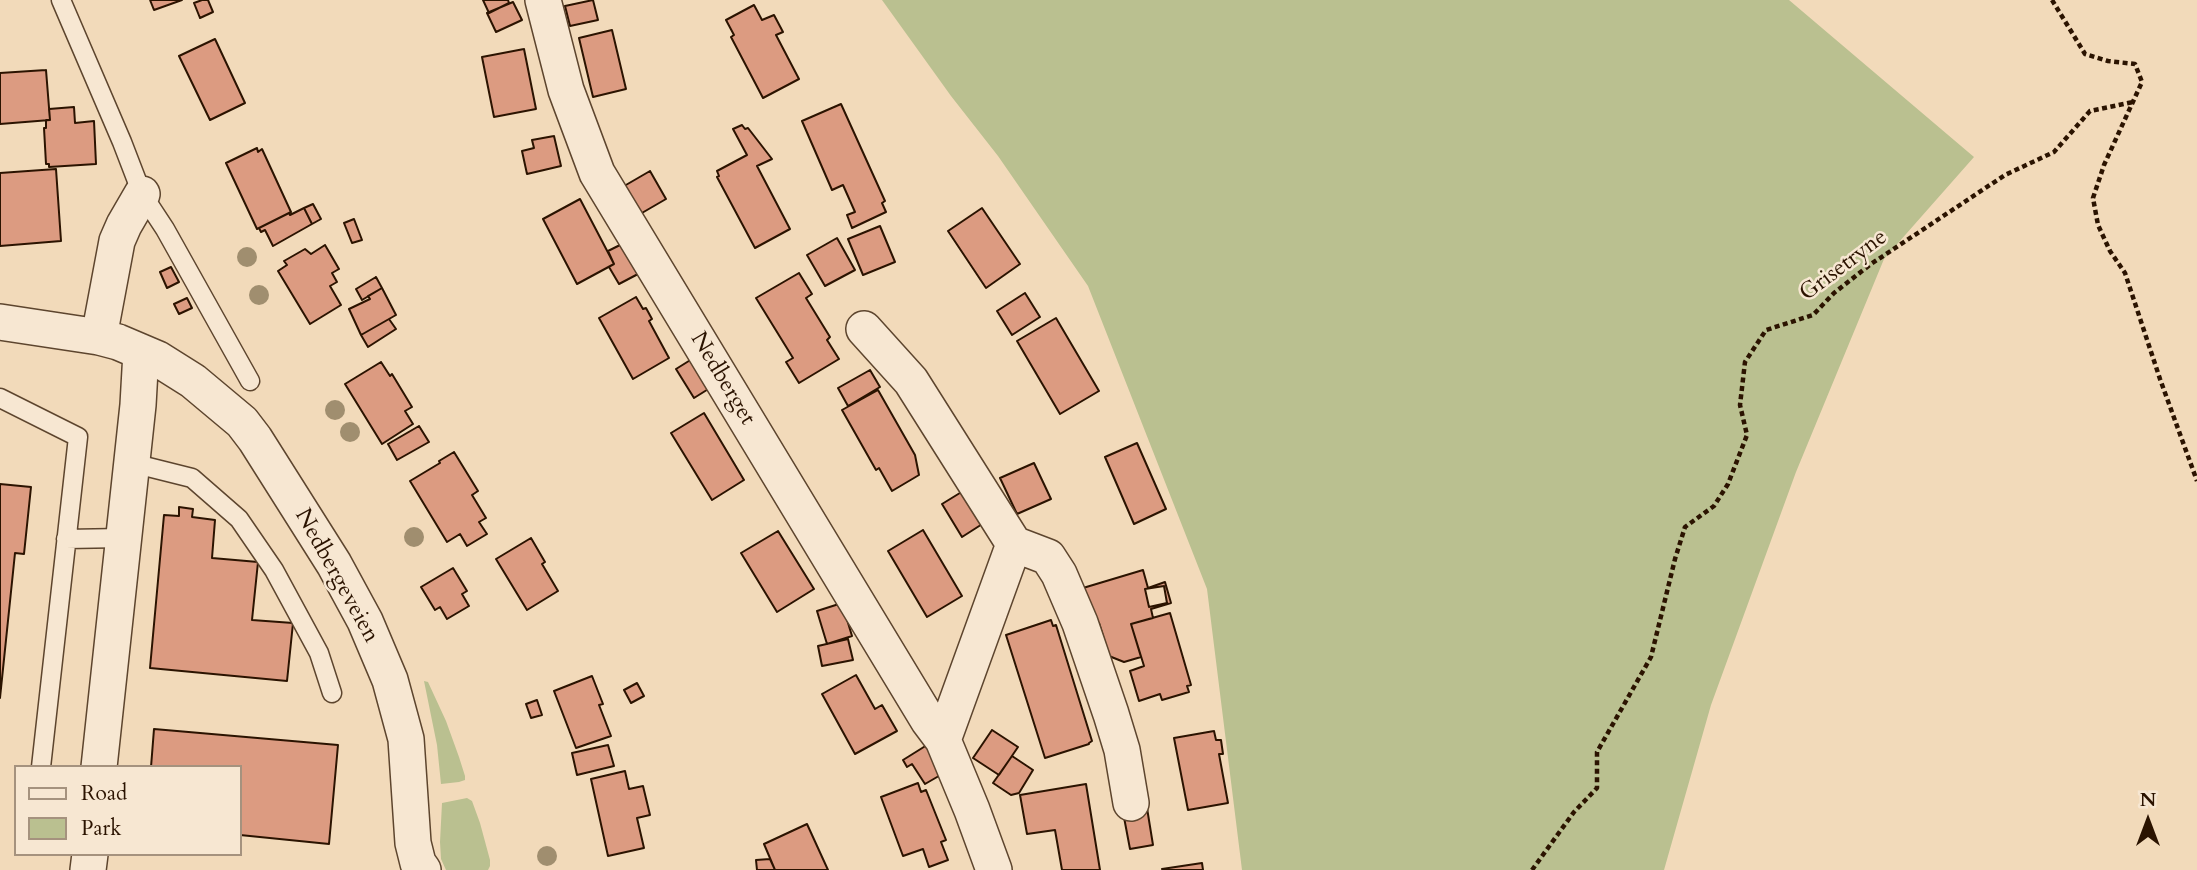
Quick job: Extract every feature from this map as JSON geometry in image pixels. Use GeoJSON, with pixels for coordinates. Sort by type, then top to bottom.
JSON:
{"type":"FeatureCollection","features":[{"type":"Feature","properties":{"kind":"street","name":"Nedberget"},"geometry":{"type":"LineString","coordinates":[[543,0],[566,90],[597,173],[912,694],[943,740],[994,870]]}},
{"type":"Feature","properties":{"kind":"street"},"geometry":{"type":"LineString","coordinates":[[99,337],[117,241],[142,194]]}},
{"type":"Feature","properties":{"kind":"street","name":"Nedbergeveien"},"geometry":{"type":"LineString","coordinates":[[0,322],[118,342],[158,359],[193,381],[242,422],[334,564],[365,621],[390,680],[405,739],[413,843],[419,868]]}},
{"type":"Feature","properties":{"kind":"street"},"geometry":{"type":"LineString","coordinates":[[864,329],[911,381],[1014,544],[1048,557],[1059,574],[1080,623],[1111,713],[1122,750],[1131,803]]}},
{"type":"Feature","properties":{"kind":"street"},"geometry":{"type":"LineString","coordinates":[[99,765],[132,463],[141,352]]}},
{"type":"Feature","properties":{"kind":"street"},"geometry":{"type":"LineString","coordinates":[[943,740],[1014,544]]}},
{"type":"Feature","properties":{"kind":"lane"},"geometry":{"type":"LineString","coordinates":[[61,0],[142,194],[165,229],[250,382]]}},
{"type":"Feature","properties":{"kind":"lane"},"geometry":{"type":"LineString","coordinates":[[0,398],[78,437],[41,765]]}},
{"type":"Feature","properties":{"kind":"lane"},"geometry":{"type":"LineString","coordinates":[[132,463],[192,478],[239,519],[274,570],[312,641],[332,693]]}},
{"type":"Feature","properties":{"kind":"lane"},"geometry":{"type":"LineString","coordinates":[[66,539],[123,538]]}},
{"type":"Feature","properties":{"kind":"path"},"geometry":{"type":"LineString","coordinates":[[2052,0],[2085,54],[2108,61],[2135,64],[2142,82],[2104,165],[2093,198],[2098,225],[2124,274],[2197,481]]}},
{"type":"Feature","properties":{"kind":"path","name":"Grisetryne"},"geometry":{"type":"LineString","coordinates":[[1532,870],[1574,812],[1597,788],[1597,752],[1651,657],[1685,527],[1714,506],[1728,484],[1747,435],[1741,405],[1745,362],[1766,330],[1813,315],[1834,293],[1871,264],[2005,175],[2054,152],[2090,111],[2133,102]]}},
{"type":"Feature","properties":{"kind":"green space"},"geometry":{"type":"Polygon","coordinates":[[[882,0],[1789,0],[1974,157],[1884,259],[1796,472],[1711,705],[1664,870],[1242,870],[1207,589],[1088,286],[998,156],[882,0]]]}},
{"type":"Feature","properties":{"kind":"green space"},"geometry":{"type":"Polygon","coordinates":[[[424,681],[428,682],[446,721],[465,780],[441,784],[437,745],[424,681]]]}},
{"type":"Feature","properties":{"kind":"green space"},"geometry":{"type":"Polygon","coordinates":[[[467,798],[472,801],[480,823],[490,866],[488,870],[446,870],[441,859],[442,803],[467,798]]]}},
{"type":"Feature","properties":{"kind":"building"},"geometry":{"type":"Polygon","coordinates":[[[150,0],[182,0],[154,10],[150,0]]]}},
{"type":"Feature","properties":{"kind":"building"},"geometry":{"type":"Polygon","coordinates":[[[208,0],[213,12],[200,18],[194,3],[208,0]]]}},
{"type":"Feature","properties":{"kind":"building"},"geometry":{"type":"Polygon","coordinates":[[[483,0],[508,0],[509,3],[489,13],[483,0]]]}},
{"type":"Feature","properties":{"kind":"building"},"geometry":{"type":"Polygon","coordinates":[[[593,0],[598,20],[570,26],[565,6],[593,0]]]}},
{"type":"Feature","properties":{"kind":"building"},"geometry":{"type":"Polygon","coordinates":[[[513,2],[522,20],[496,32],[487,13],[513,2]]]}},
{"type":"Feature","properties":{"kind":"building"},"geometry":{"type":"Polygon","coordinates":[[[754,5],[762,20],[774,15],[783,32],[776,35],[799,79],[763,98],[731,37],[734,35],[726,20],[754,5]]]}},
{"type":"Feature","properties":{"kind":"building"},"geometry":{"type":"Polygon","coordinates":[[[612,30],[626,89],[593,97],[579,38],[612,30]]]}},
{"type":"Feature","properties":{"kind":"building"},"geometry":{"type":"Polygon","coordinates":[[[215,39],[245,103],[210,120],[179,56],[215,39]]]}},
{"type":"Feature","properties":{"kind":"building"},"geometry":{"type":"Polygon","coordinates":[[[524,49],[536,109],[494,117],[482,57],[524,49]]]}},
{"type":"Feature","properties":{"kind":"building"},"geometry":{"type":"Polygon","coordinates":[[[46,70],[50,120],[0,124],[0,73],[46,70]]]}},
{"type":"Feature","properties":{"kind":"building"},"geometry":{"type":"Polygon","coordinates":[[[841,104],[885,201],[882,203],[886,212],[852,228],[847,215],[855,212],[843,185],[832,190],[802,121],[841,104]]]}},
{"type":"Feature","properties":{"kind":"building"},"geometry":{"type":"Polygon","coordinates":[[[74,107],[75,123],[94,121],[96,164],[49,167],[49,164],[46,164],[44,128],[46,120],[50,120],[49,109],[74,107]]]}},
{"type":"Feature","properties":{"kind":"building"},"geometry":{"type":"Polygon","coordinates":[[[742,125],[745,129],[748,128],[772,159],[757,166],[790,229],[755,248],[717,177],[717,171],[747,155],[733,129],[742,125]]]}},
{"type":"Feature","properties":{"kind":"building"},"geometry":{"type":"Polygon","coordinates":[[[554,136],[561,166],[527,174],[522,151],[534,148],[532,140],[554,136]]]}},
{"type":"Feature","properties":{"kind":"building"},"geometry":{"type":"Polygon","coordinates":[[[257,148],[258,152],[262,149],[291,212],[257,229],[226,163],[257,148]]]}},
{"type":"Feature","properties":{"kind":"building"},"geometry":{"type":"Polygon","coordinates":[[[56,169],[61,241],[0,246],[0,173],[56,169]]]}},
{"type":"Feature","properties":{"kind":"building"},"geometry":{"type":"Polygon","coordinates":[[[650,171],[666,199],[635,217],[619,189],[650,171]]]}},
{"type":"Feature","properties":{"kind":"building"},"geometry":{"type":"Polygon","coordinates":[[[580,199],[614,264],[577,284],[543,219],[580,199]]]}},
{"type":"Feature","properties":{"kind":"building"},"geometry":{"type":"Polygon","coordinates":[[[313,204],[321,219],[312,224],[304,208],[313,204]]]}},
{"type":"Feature","properties":{"kind":"building"},"geometry":{"type":"Polygon","coordinates":[[[304,208],[312,224],[273,246],[265,230],[261,232],[259,228],[289,213],[290,215],[304,208]]]}},
{"type":"Feature","properties":{"kind":"building"},"geometry":{"type":"Polygon","coordinates":[[[982,208],[1020,264],[986,288],[948,231],[982,208]]]}},
{"type":"Feature","properties":{"kind":"building"},"geometry":{"type":"Polygon","coordinates":[[[354,219],[362,240],[352,243],[344,223],[354,219]]]}},
{"type":"Feature","properties":{"kind":"building"},"geometry":{"type":"Polygon","coordinates":[[[880,226],[895,262],[863,275],[848,239],[880,226]]]}},
{"type":"Feature","properties":{"kind":"building"},"geometry":{"type":"Polygon","coordinates":[[[837,238],[855,270],[825,286],[807,255],[837,238]]]}},
{"type":"Feature","properties":{"kind":"building"},"geometry":{"type":"Polygon","coordinates":[[[622,244],[638,274],[619,284],[609,267],[614,264],[608,251],[622,244]]]}},
{"type":"Feature","properties":{"kind":"building"},"geometry":{"type":"Polygon","coordinates":[[[325,245],[339,269],[332,273],[337,282],[330,286],[341,305],[310,324],[278,271],[287,265],[284,261],[305,249],[311,254],[325,245]]]}},
{"type":"Feature","properties":{"kind":"building"},"geometry":{"type":"Polygon","coordinates":[[[171,267],[179,282],[167,288],[160,272],[171,267]]]}},
{"type":"Feature","properties":{"kind":"building"},"geometry":{"type":"Polygon","coordinates":[[[799,273],[812,294],[806,298],[830,337],[827,340],[839,359],[799,383],[786,362],[793,358],[756,298],[799,273]]]}},
{"type":"Feature","properties":{"kind":"building"},"geometry":{"type":"Polygon","coordinates":[[[376,277],[382,288],[362,300],[356,289],[376,277]]]}},
{"type":"Feature","properties":{"kind":"building"},"geometry":{"type":"Polygon","coordinates":[[[382,288],[396,315],[361,335],[349,309],[370,299],[368,296],[382,288]]]}},
{"type":"Feature","properties":{"kind":"building"},"geometry":{"type":"Polygon","coordinates":[[[1025,293],[1040,317],[1012,335],[997,311],[1025,293]]]}},
{"type":"Feature","properties":{"kind":"building"},"geometry":{"type":"Polygon","coordinates":[[[636,297],[652,319],[649,321],[669,358],[633,379],[599,318],[636,297]]]}},
{"type":"Feature","properties":{"kind":"building"},"geometry":{"type":"Polygon","coordinates":[[[187,298],[192,308],[179,314],[174,304],[187,298]]]}},
{"type":"Feature","properties":{"kind":"building"},"geometry":{"type":"Polygon","coordinates":[[[1056,318],[1099,391],[1060,414],[1017,341],[1056,318]]]}},
{"type":"Feature","properties":{"kind":"building"},"geometry":{"type":"Polygon","coordinates":[[[389,319],[396,329],[368,347],[361,335],[389,319]]]}},
{"type":"Feature","properties":{"kind":"building"},"geometry":{"type":"Polygon","coordinates":[[[692,359],[710,388],[694,398],[676,369],[692,359]]]}},
{"type":"Feature","properties":{"kind":"building"},"geometry":{"type":"Polygon","coordinates":[[[381,362],[390,376],[392,374],[412,407],[405,411],[413,424],[382,444],[345,384],[381,362]]]}},
{"type":"Feature","properties":{"kind":"building"},"geometry":{"type":"Polygon","coordinates":[[[870,370],[880,387],[848,406],[838,388],[870,370]]]}},
{"type":"Feature","properties":{"kind":"building"},"geometry":{"type":"Polygon","coordinates":[[[878,390],[915,455],[919,475],[892,491],[879,468],[876,470],[842,410],[878,390]]]}},
{"type":"Feature","properties":{"kind":"building"},"geometry":{"type":"Polygon","coordinates":[[[704,413],[744,480],[712,500],[671,433],[704,413]]]}},
{"type":"Feature","properties":{"kind":"building"},"geometry":{"type":"Polygon","coordinates":[[[419,426],[429,442],[397,460],[388,444],[419,426]]]}},
{"type":"Feature","properties":{"kind":"building"},"geometry":{"type":"Polygon","coordinates":[[[1137,443],[1166,509],[1134,524],[1105,457],[1137,443]]]}},
{"type":"Feature","properties":{"kind":"building"},"geometry":{"type":"Polygon","coordinates":[[[454,452],[478,491],[472,495],[486,518],[479,522],[487,534],[467,546],[460,534],[447,542],[410,481],[454,452]]]}},
{"type":"Feature","properties":{"kind":"building"},"geometry":{"type":"Polygon","coordinates":[[[1034,463],[1051,499],[1017,514],[1000,478],[1034,463]]]}},
{"type":"Feature","properties":{"kind":"building"},"geometry":{"type":"Polygon","coordinates":[[[0,484],[31,487],[24,554],[15,553],[0,698],[0,484]]]}},
{"type":"Feature","properties":{"kind":"building"},"geometry":{"type":"Polygon","coordinates":[[[968,488],[987,521],[962,537],[942,504],[968,488]]]}},
{"type":"Feature","properties":{"kind":"building"},"geometry":{"type":"Polygon","coordinates":[[[179,507],[193,509],[192,517],[215,520],[212,558],[258,562],[252,620],[293,623],[287,681],[150,668],[164,515],[179,516],[179,507]]]}},
{"type":"Feature","properties":{"kind":"building"},"geometry":{"type":"Polygon","coordinates":[[[923,530],[962,596],[927,617],[888,551],[923,530]]]}},
{"type":"Feature","properties":{"kind":"building"},"geometry":{"type":"Polygon","coordinates":[[[778,531],[814,589],[777,612],[741,553],[778,531]]]}},
{"type":"Feature","properties":{"kind":"building"},"geometry":{"type":"Polygon","coordinates":[[[531,538],[558,591],[527,610],[496,559],[531,538]]]}},
{"type":"Feature","properties":{"kind":"building"},"geometry":{"type":"Polygon","coordinates":[[[453,568],[467,591],[462,594],[469,606],[447,619],[440,607],[435,610],[421,587],[453,568]]]}},
{"type":"Feature","properties":{"kind":"building"},"geometry":{"type":"Polygon","coordinates":[[[1143,570],[1148,588],[1165,582],[1171,603],[1151,609],[1153,618],[1131,624],[1141,657],[1124,662],[1109,656],[1099,623],[1094,624],[1083,588],[1143,570]]]}},
{"type":"Feature","properties":{"kind":"building"},"geometry":{"type":"Polygon","coordinates":[[[1164,586],[1167,603],[1149,607],[1145,589],[1164,586]]]}},
{"type":"Feature","properties":{"kind":"building"},"geometry":{"type":"Polygon","coordinates":[[[842,603],[852,636],[827,644],[817,611],[842,603]]]}},
{"type":"Feature","properties":{"kind":"building"},"geometry":{"type":"Polygon","coordinates":[[[1170,613],[1191,685],[1187,686],[1189,692],[1162,700],[1160,694],[1139,701],[1130,671],[1144,666],[1131,624],[1170,613]]]}},
{"type":"Feature","properties":{"kind":"building"},"geometry":{"type":"Polygon","coordinates":[[[1051,620],[1053,626],[1056,625],[1092,741],[1045,758],[1006,635],[1051,620]]]}},
{"type":"Feature","properties":{"kind":"building"},"geometry":{"type":"Polygon","coordinates":[[[848,639],[853,660],[822,666],[818,646],[848,639]]]}},
{"type":"Feature","properties":{"kind":"building"},"geometry":{"type":"Polygon","coordinates":[[[856,675],[875,709],[882,705],[897,731],[855,754],[822,694],[856,675]]]}},
{"type":"Feature","properties":{"kind":"building"},"geometry":{"type":"Polygon","coordinates":[[[592,676],[611,736],[576,748],[554,691],[592,676]]]}},
{"type":"Feature","properties":{"kind":"building"},"geometry":{"type":"Polygon","coordinates":[[[637,683],[644,696],[631,703],[624,690],[637,683]]]}},
{"type":"Feature","properties":{"kind":"building"},"geometry":{"type":"Polygon","coordinates":[[[537,700],[542,715],[531,718],[526,704],[537,700]]]}},
{"type":"Feature","properties":{"kind":"building"},"geometry":{"type":"Polygon","coordinates":[[[154,729],[338,745],[329,844],[242,835],[242,765],[151,765],[154,729]]]}},
{"type":"Feature","properties":{"kind":"building"},"geometry":{"type":"Polygon","coordinates":[[[992,730],[1018,747],[999,775],[973,758],[992,730]]]}},
{"type":"Feature","properties":{"kind":"building"},"geometry":{"type":"Polygon","coordinates":[[[1214,731],[1216,740],[1221,740],[1223,754],[1219,754],[1228,803],[1188,810],[1174,738],[1214,731]]]}},
{"type":"Feature","properties":{"kind":"building"},"geometry":{"type":"Polygon","coordinates":[[[608,745],[614,766],[577,775],[572,753],[608,745]]]}},
{"type":"Feature","properties":{"kind":"building"},"geometry":{"type":"Polygon","coordinates":[[[927,745],[944,773],[925,784],[912,764],[907,767],[903,760],[927,745]]]}},
{"type":"Feature","properties":{"kind":"building"},"geometry":{"type":"Polygon","coordinates":[[[1012,756],[1033,770],[1019,793],[1011,795],[993,783],[1012,756]]]}},
{"type":"Feature","properties":{"kind":"building"},"geometry":{"type":"Polygon","coordinates":[[[625,771],[629,789],[643,786],[650,815],[637,818],[644,848],[608,856],[591,779],[625,771]]]}},
{"type":"Feature","properties":{"kind":"building"},"geometry":{"type":"Polygon","coordinates":[[[918,783],[921,792],[926,790],[946,840],[941,842],[948,860],[929,867],[923,849],[903,856],[881,797],[918,783]]]}},
{"type":"Feature","properties":{"kind":"building"},"geometry":{"type":"Polygon","coordinates":[[[1086,784],[1100,870],[1062,870],[1055,830],[1027,834],[1020,795],[1086,784]]]}},
{"type":"Feature","properties":{"kind":"building"},"geometry":{"type":"Polygon","coordinates":[[[1147,808],[1153,845],[1130,849],[1123,812],[1147,808]]]}},
{"type":"Feature","properties":{"kind":"building"},"geometry":{"type":"Polygon","coordinates":[[[807,824],[828,870],[775,870],[764,844],[807,824]]]}},
{"type":"Feature","properties":{"kind":"building"},"geometry":{"type":"Polygon","coordinates":[[[770,859],[775,870],[757,870],[756,860],[770,859]]]}},
{"type":"Feature","properties":{"kind":"building"},"geometry":{"type":"Polygon","coordinates":[[[1202,863],[1203,870],[1162,869],[1202,863]]]}}]}
